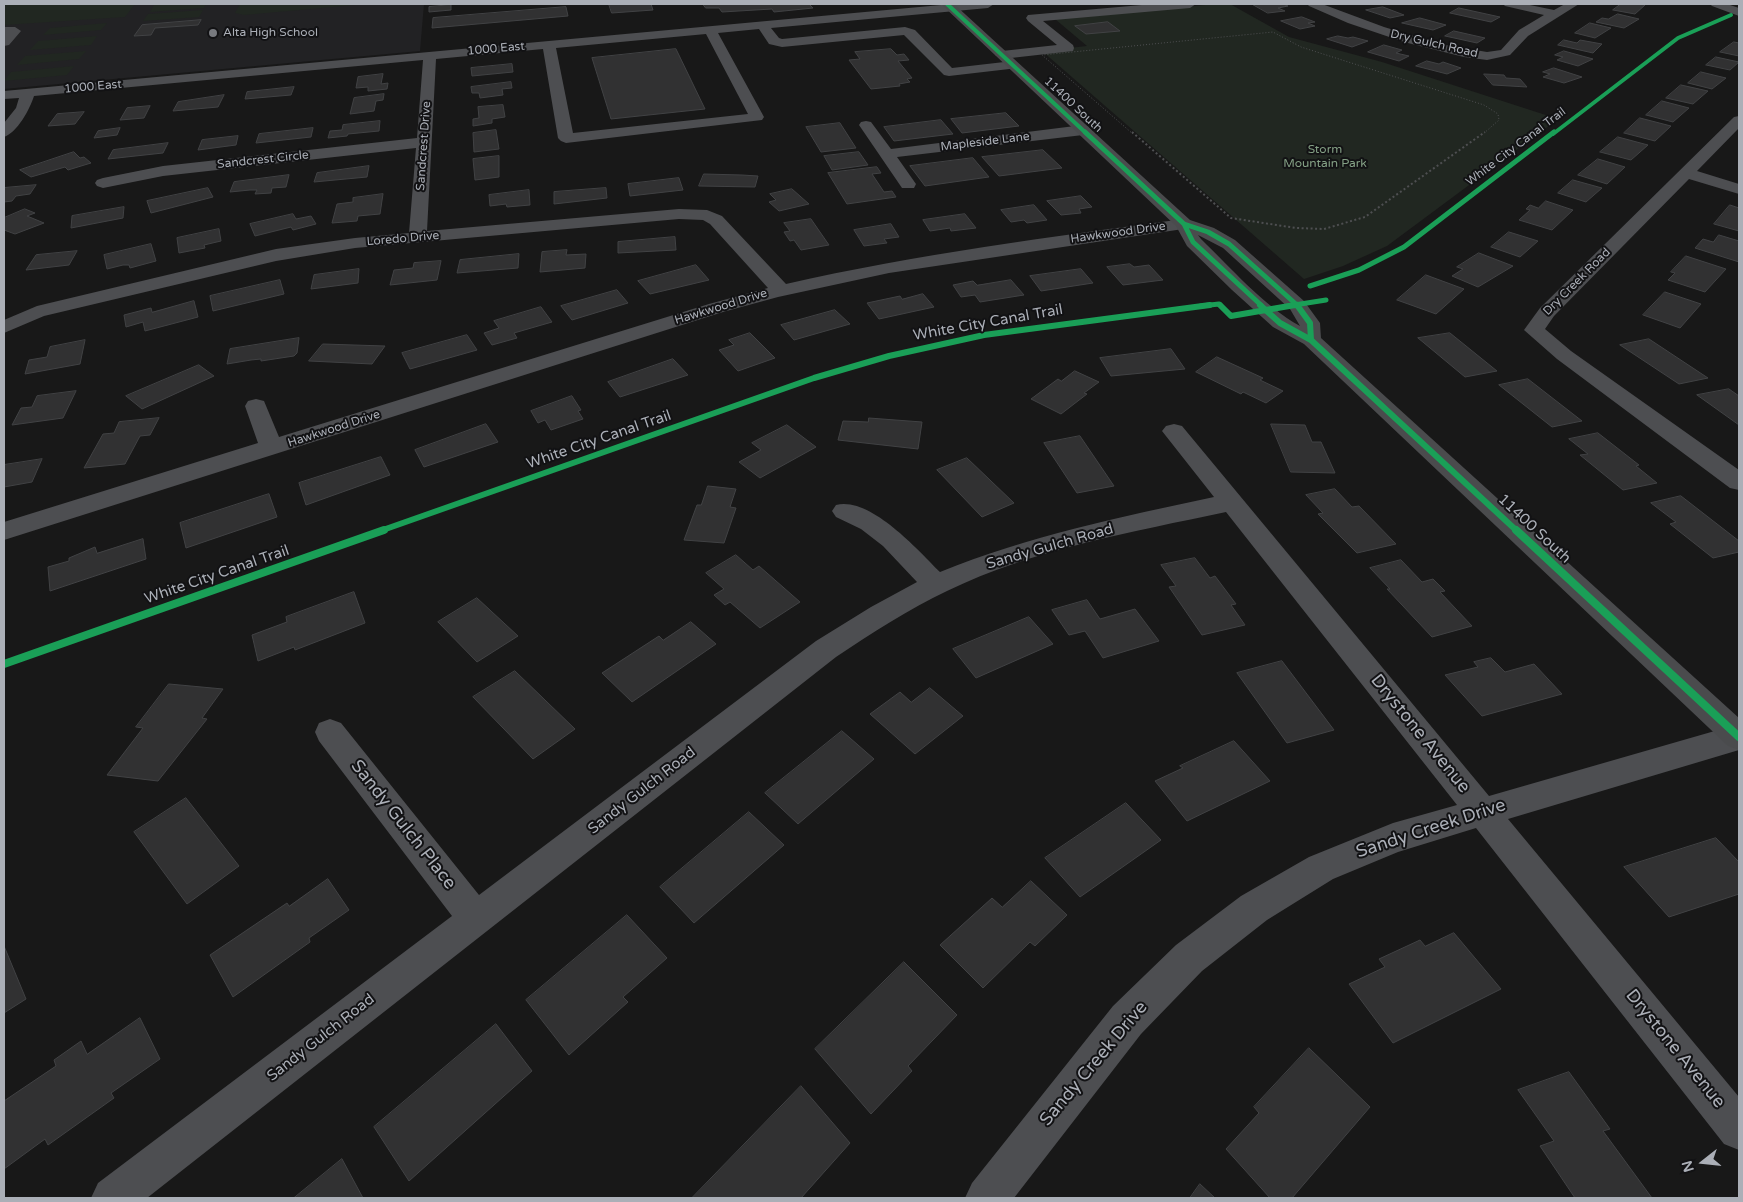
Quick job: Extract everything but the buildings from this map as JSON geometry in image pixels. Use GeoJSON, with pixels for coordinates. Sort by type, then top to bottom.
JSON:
{"type":"FeatureCollection","features":[{"type":"Feature","properties":{"kind":"main road","name":"11400 South"},"geometry":{"type":"LineString","coordinates":[[949,5],[1184,224],[1208,232],[1229,244],[1297,305],[1310,323],[1311,340],[1739,737]]}},
{"type":"Feature","properties":{"kind":"street","name":"1000 East"},"geometry":{"type":"LineString","coordinates":[[4,95],[949,5],[988,4]]}},
{"type":"Feature","properties":{"kind":"street"},"geometry":{"type":"LineString","coordinates":[[763,24],[774,41],[782,43],[905,31],[911,33],[949,72],[1068,48],[1032,18],[1190,4]]}},
{"type":"Feature","properties":{"kind":"street","name":"Dry Gulch Road"},"geometry":{"type":"LineString","coordinates":[[1313,4],[1384,32],[1469,54],[1488,56],[1506,53],[1524,33],[1573,4]]}},
{"type":"Feature","properties":{"kind":"street"},"geometry":{"type":"LineString","coordinates":[[1509,4],[1557,14]]}},
{"type":"Feature","properties":{"kind":"street"},"geometry":{"type":"LineString","coordinates":[[1716,4],[1739,12]]}},
{"type":"Feature","properties":{"kind":"street"},"geometry":{"type":"LineString","coordinates":[[549,44],[566,138],[757,117],[710,29]]}},
{"type":"Feature","properties":{"kind":"street"},"geometry":{"type":"LineString","coordinates":[[4,32],[15,31],[4,42]]}},
{"type":"Feature","properties":{"kind":"street","name":"Sandcrest Drive"},"geometry":{"type":"LineString","coordinates":[[418,238],[430,55]]}},
{"type":"Feature","properties":{"kind":"street"},"geometry":{"type":"LineString","coordinates":[[4,132],[23,109],[28,93]]}},
{"type":"Feature","properties":{"kind":"street","name":"Dry Creek Road"},"geometry":{"type":"LineString","coordinates":[[1739,120],[1547,312],[1534,330],[1564,355],[1739,482]]}},
{"type":"Feature","properties":{"kind":"street"},"geometry":{"type":"LineString","coordinates":[[866,125],[908,184]]}},
{"type":"Feature","properties":{"kind":"street","name":"Mapleside Lane"},"geometry":{"type":"LineString","coordinates":[[887,154],[1083,130]]}},
{"type":"Feature","properties":{"kind":"street","name":"Sandcrest Circle"},"geometry":{"type":"LineString","coordinates":[[103,183],[163,171],[425,142]]}},
{"type":"Feature","properties":{"kind":"street"},"geometry":{"type":"LineString","coordinates":[[1686,173],[1739,189]]}},
{"type":"Feature","properties":{"kind":"street","name":"Loredo Drive"},"geometry":{"type":"LineString","coordinates":[[4,328],[37,312],[237,263],[316,248],[679,214],[707,214],[724,227],[781,290]]}},
{"type":"Feature","properties":{"kind":"street","name":"Hawkwood Drive"},"geometry":{"type":"LineString","coordinates":[[4,531],[716,308],[781,290],[907,264],[1184,224]]}},
{"type":"Feature","properties":{"kind":"street","name":"Hawkwood Drive"},"geometry":{"type":"LineString","coordinates":[[256,406],[271,448]]}},
{"type":"Feature","properties":{"kind":"street","name":"Drystone Avenue"},"geometry":{"type":"LineString","coordinates":[[1174,431],[1739,1129]]}},
{"type":"Feature","properties":{"kind":"street","name":"Sandy Gulch Road"},"geometry":{"type":"LineString","coordinates":[[113,1198],[826,649],[881,614],[936,584],[1008,556],[1079,535],[1232,502]]}},
{"type":"Feature","properties":{"kind":"street"},"geometry":{"type":"LineString","coordinates":[[845,510],[870,523],[892,540],[936,584]]}},
{"type":"Feature","properties":{"kind":"street","name":"Sandy Gulch Place"},"geometry":{"type":"LineString","coordinates":[[330,732],[476,918]]}},
{"type":"Feature","properties":{"kind":"street","name":"Sandy Creek Drive"},"geometry":{"type":"LineString","coordinates":[[987,1198],[1126,1020],[1189,958],[1254,908],[1321,868],[1393,838],[1739,737]]}},
{"type":"Feature","properties":{"kind":"path"},"geometry":{"type":"LineString","coordinates":[[1273,32],[1301,47],[1484,105],[1494,110],[1499,116],[1499,120],[1495,125],[1475,141],[1365,217],[1352,222],[1324,229],[1310,229],[1231,218],[1042,55],[1273,32]]}},
{"type":"Feature","properties":{"kind":"shaded area","name":"Alta High School"},"geometry":{"type":"Polygon","coordinates":[[[4,4],[424,4],[420,51],[4,89],[4,4]]]}},
{"type":"Feature","properties":{"kind":"green space"},"geometry":{"type":"Polygon","coordinates":[[[4,4],[135,4],[125,17],[4,25],[4,4]]]}},
{"type":"Feature","properties":{"kind":"green space"},"geometry":{"type":"Polygon","coordinates":[[[206,4],[204,8],[150,12],[154,5],[206,4]]]}},
{"type":"Feature","properties":{"kind":"green space"},"geometry":{"type":"Polygon","coordinates":[[[240,4],[366,4],[244,15],[235,13],[240,4]]]}},
{"type":"Feature","properties":{"kind":"green space","name":"Storm Mountain Park"},"geometry":{"type":"Polygon","coordinates":[[[1230,4],[1289,37],[1382,62],[1558,119],[1387,246],[1343,266],[1304,279],[1042,51],[1087,46],[1055,19],[1230,4]]]}},
{"type":"Feature","properties":{"kind":"green space"},"geometry":{"type":"Polygon","coordinates":[[[203,10],[199,17],[143,21],[148,14],[203,10]]]}},
{"type":"Feature","properties":{"kind":"green space"},"geometry":{"type":"Polygon","coordinates":[[[107,23],[101,30],[43,35],[50,28],[107,23]]]}},
{"type":"Feature","properties":{"kind":"green space"},"geometry":{"type":"Polygon","coordinates":[[[97,36],[91,45],[30,50],[38,41],[97,36]]]}},
{"type":"Feature","properties":{"kind":"green space"},"geometry":{"type":"Polygon","coordinates":[[[86,51],[79,59],[17,65],[25,56],[86,51]]]}},
{"type":"Feature","properties":{"kind":"green space"},"geometry":{"type":"Polygon","coordinates":[[[74,66],[67,75],[4,81],[11,72],[74,66]]]}},
{"type":"Feature","properties":{"kind":"cycle path"},"geometry":{"type":"LineString","coordinates":[[947,4],[1184,224],[1208,232],[1229,244],[1297,305],[1310,323],[1311,340]]}},
{"type":"Feature","properties":{"kind":"cycle path","name":"White City Canal Trail"},"geometry":{"type":"LineString","coordinates":[[1310,286],[1359,270],[1382,260],[1404,247],[1678,38],[1731,15]]}},
{"type":"Feature","properties":{"kind":"cycle path"},"geometry":{"type":"LineString","coordinates":[[1184,224],[1193,242],[1239,286],[1280,323],[1311,340],[1739,737]]}},
{"type":"Feature","properties":{"kind":"cycle path","name":"White City Canal Trail"},"geometry":{"type":"LineString","coordinates":[[4,664],[814,378],[889,356],[984,335],[1219,304],[1231,316],[1326,300]]}},
{"type":"Feature","properties":{"kind":"place","name":"Alta High School"},"geometry":{"type":"Point","coordinates":[213,33]}}]}
